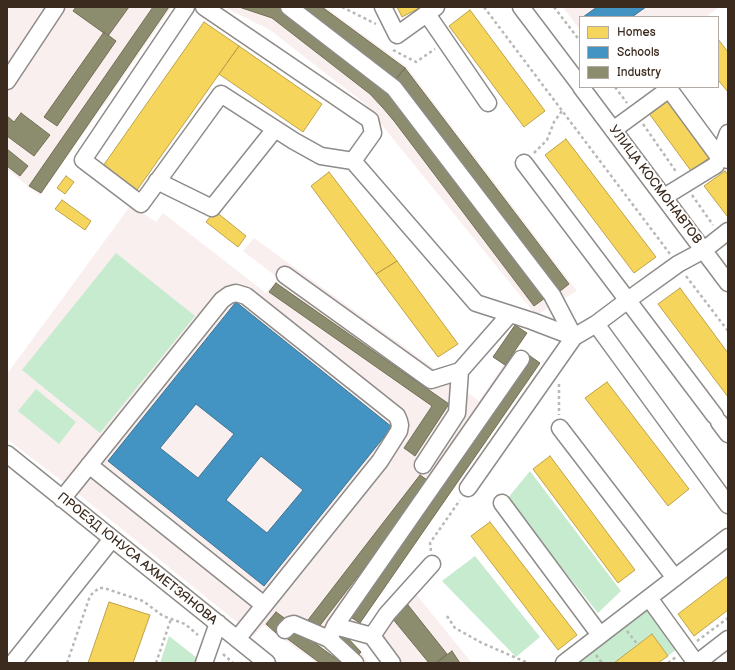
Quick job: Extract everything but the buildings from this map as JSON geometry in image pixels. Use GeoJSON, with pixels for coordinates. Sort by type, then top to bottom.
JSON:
{"type":"FeatureCollection","features":[{"type":"Feature","properties":{"kind":"street"},"geometry":{"type":"LineString","coordinates":[[7,81],[56,7]]}},
{"type":"Feature","properties":{"kind":"street"},"geometry":{"type":"LineString","coordinates":[[186,7],[83,160],[141,204],[221,94],[294,141],[321,156],[353,161],[476,303],[574,337]]}},
{"type":"Feature","properties":{"kind":"street"},"geometry":{"type":"LineString","coordinates":[[204,7],[370,120],[373,133],[353,161]]}},
{"type":"Feature","properties":{"kind":"street"},"geometry":{"type":"LineString","coordinates":[[289,7],[394,88],[552,295],[574,337]]}},
{"type":"Feature","properties":{"kind":"street"},"geometry":{"type":"LineString","coordinates":[[383,7],[394,42],[431,11],[445,41],[488,103]]}},
{"type":"Feature","properties":{"kind":"street","name":"УЛИЦА КОСМОНАВТОВ"},"geometry":{"type":"LineString","coordinates":[[521,7],[579,83]]}},
{"type":"Feature","properties":{"kind":"street","name":"УЛИЦА КОСМОНАВТОВ"},"geometry":{"type":"LineString","coordinates":[[582,88],[728,282]]}},
{"type":"Feature","properties":{"kind":"street"},"geometry":{"type":"LineString","coordinates":[[613,130],[665,92],[672,93],[723,159]]}},
{"type":"Feature","properties":{"kind":"street"},"geometry":{"type":"LineString","coordinates":[[157,182],[212,208],[276,129]]}},
{"type":"Feature","properties":{"kind":"street"},"geometry":{"type":"LineString","coordinates":[[664,197],[716,165],[723,159],[728,133]]}},
{"type":"Feature","properties":{"kind":"street"},"geometry":{"type":"LineString","coordinates":[[524,163],[721,424]]}},
{"type":"Feature","properties":{"kind":"street"},"geometry":{"type":"LineString","coordinates":[[468,488],[574,337],[596,324],[678,264],[704,250],[724,234]]}},
{"type":"Feature","properties":{"kind":"street"},"geometry":{"type":"LineString","coordinates":[[285,275],[431,380],[460,371],[510,314]]}},
{"type":"Feature","properties":{"kind":"street"},"geometry":{"type":"LineString","coordinates":[[62,499],[222,300],[228,295],[236,293],[246,296],[396,416],[400,425],[399,431],[380,461],[237,639]]}},
{"type":"Feature","properties":{"kind":"street"},"geometry":{"type":"LineString","coordinates":[[596,324],[728,505]]}},
{"type":"Feature","properties":{"kind":"street"},"geometry":{"type":"LineString","coordinates":[[332,632],[520,359]]}},
{"type":"Feature","properties":{"kind":"street"},"geometry":{"type":"LineString","coordinates":[[423,465],[457,413],[460,371]]}},
{"type":"Feature","properties":{"kind":"street"},"geometry":{"type":"LineString","coordinates":[[560,428],[675,578]]}},
{"type":"Feature","properties":{"kind":"street","name":"ПРОЕЗД ЮНУСА АХМЕТЗЯНОВА"},"geometry":{"type":"LineString","coordinates":[[7,454],[267,663]]}},
{"type":"Feature","properties":{"kind":"street"},"geometry":{"type":"LineString","coordinates":[[90,465],[264,605]]}},
{"type":"Feature","properties":{"kind":"street"},"geometry":{"type":"LineString","coordinates":[[502,503],[600,635]]}},
{"type":"Feature","properties":{"kind":"street"},"geometry":{"type":"LineString","coordinates":[[564,663],[728,537]]}},
{"type":"Feature","properties":{"kind":"street"},"geometry":{"type":"LineString","coordinates":[[13,663],[112,539]]}},
{"type":"Feature","properties":{"kind":"street"},"geometry":{"type":"LineString","coordinates":[[372,636],[387,614],[432,564]]}},
{"type":"Feature","properties":{"kind":"street"},"geometry":{"type":"LineString","coordinates":[[649,598],[696,663],[728,639]]}},
{"type":"Feature","properties":{"kind":"street"},"geometry":{"type":"LineString","coordinates":[[204,663],[218,623]]}},
{"type":"Feature","properties":{"kind":"street"},"geometry":{"type":"LineString","coordinates":[[285,630],[290,625],[294,624],[332,632],[372,636],[392,663]]}},
{"type":"Feature","properties":{"kind":"street"},"geometry":{"type":"LineString","coordinates":[[332,632],[354,663]]}},
{"type":"Feature","properties":{"kind":"path"},"geometry":{"type":"LineString","coordinates":[[342,7],[394,42],[416,62],[445,41]]}},
{"type":"Feature","properties":{"kind":"path"},"geometry":{"type":"LineString","coordinates":[[484,7],[728,331]]}},
{"type":"Feature","properties":{"kind":"path"},"geometry":{"type":"LineString","coordinates":[[554,7],[579,40]]}},
{"type":"Feature","properties":{"kind":"path"},"geometry":{"type":"LineString","coordinates":[[616,88],[685,184],[724,234]]}},
{"type":"Feature","properties":{"kind":"path"},"geometry":{"type":"LineString","coordinates":[[524,163],[547,140],[554,122],[562,111]]}},
{"type":"Feature","properties":{"kind":"path"},"geometry":{"type":"LineString","coordinates":[[559,382],[560,428]]}},
{"type":"Feature","properties":{"kind":"path"},"geometry":{"type":"LineString","coordinates":[[432,564],[430,543],[468,488]]}},
{"type":"Feature","properties":{"kind":"path"},"geometry":{"type":"LineString","coordinates":[[67,663],[90,596],[92,592],[99,588],[104,588],[141,600],[163,616],[186,625],[233,663]]}},
{"type":"Feature","properties":{"kind":"path"},"geometry":{"type":"LineString","coordinates":[[447,616],[455,628],[482,643],[528,663]]}},
{"type":"Feature","properties":{"kind":"path"},"geometry":{"type":"LineString","coordinates":[[693,644],[728,618]]}},
{"type":"Feature","properties":{"kind":"path"},"geometry":{"type":"LineString","coordinates":[[156,663],[171,619]]}},
{"type":"Feature","properties":{"kind":"shaded area"},"geometry":{"type":"Polygon","coordinates":[[[7,7],[172,7],[40,196],[7,169],[7,7]]]}},
{"type":"Feature","properties":{"kind":"shaded area"},"geometry":{"type":"Polygon","coordinates":[[[224,7],[325,7],[406,66],[577,291],[536,315],[364,103],[270,30],[224,7]]]}},
{"type":"Feature","properties":{"kind":"shaded area"},"geometry":{"type":"Polygon","coordinates":[[[563,7],[719,7],[707,16],[579,16],[579,29],[563,7]]]}},
{"type":"Feature","properties":{"kind":"shaded area"},"geometry":{"type":"Polygon","coordinates":[[[131,205],[156,222],[163,213],[266,293],[278,278],[243,251],[254,238],[479,401],[504,364],[493,357],[515,325],[527,333],[516,349],[528,358],[530,356],[540,363],[349,639],[369,663],[317,663],[263,625],[254,636],[71,488],[7,439],[7,374],[131,205]]]}},
{"type":"Feature","properties":{"kind":"shaded area"},"geometry":{"type":"Polygon","coordinates":[[[415,593],[472,663],[401,663],[382,639],[384,621],[415,593]]]}},
{"type":"Feature","properties":{"kind":"green space"},"geometry":{"type":"Polygon","coordinates":[[[116,253],[195,316],[100,433],[22,370],[116,253]]]}},
{"type":"Feature","properties":{"kind":"green space"},"geometry":{"type":"Polygon","coordinates":[[[36,389],[76,422],[59,444],[18,411],[36,389]]]}},
{"type":"Feature","properties":{"kind":"green space"},"geometry":{"type":"Polygon","coordinates":[[[530,471],[621,591],[598,613],[507,499],[530,471]]]}},
{"type":"Feature","properties":{"kind":"green space"},"geometry":{"type":"Polygon","coordinates":[[[475,556],[540,637],[516,657],[442,581],[475,556]]]}},
{"type":"Feature","properties":{"kind":"green space"},"geometry":{"type":"Polygon","coordinates":[[[646,607],[677,649],[668,656],[652,634],[614,663],[574,663],[646,607]]]}},
{"type":"Feature","properties":{"kind":"green space"},"geometry":{"type":"Polygon","coordinates":[[[169,636],[197,658],[195,663],[160,663],[169,636]]]}}]}
